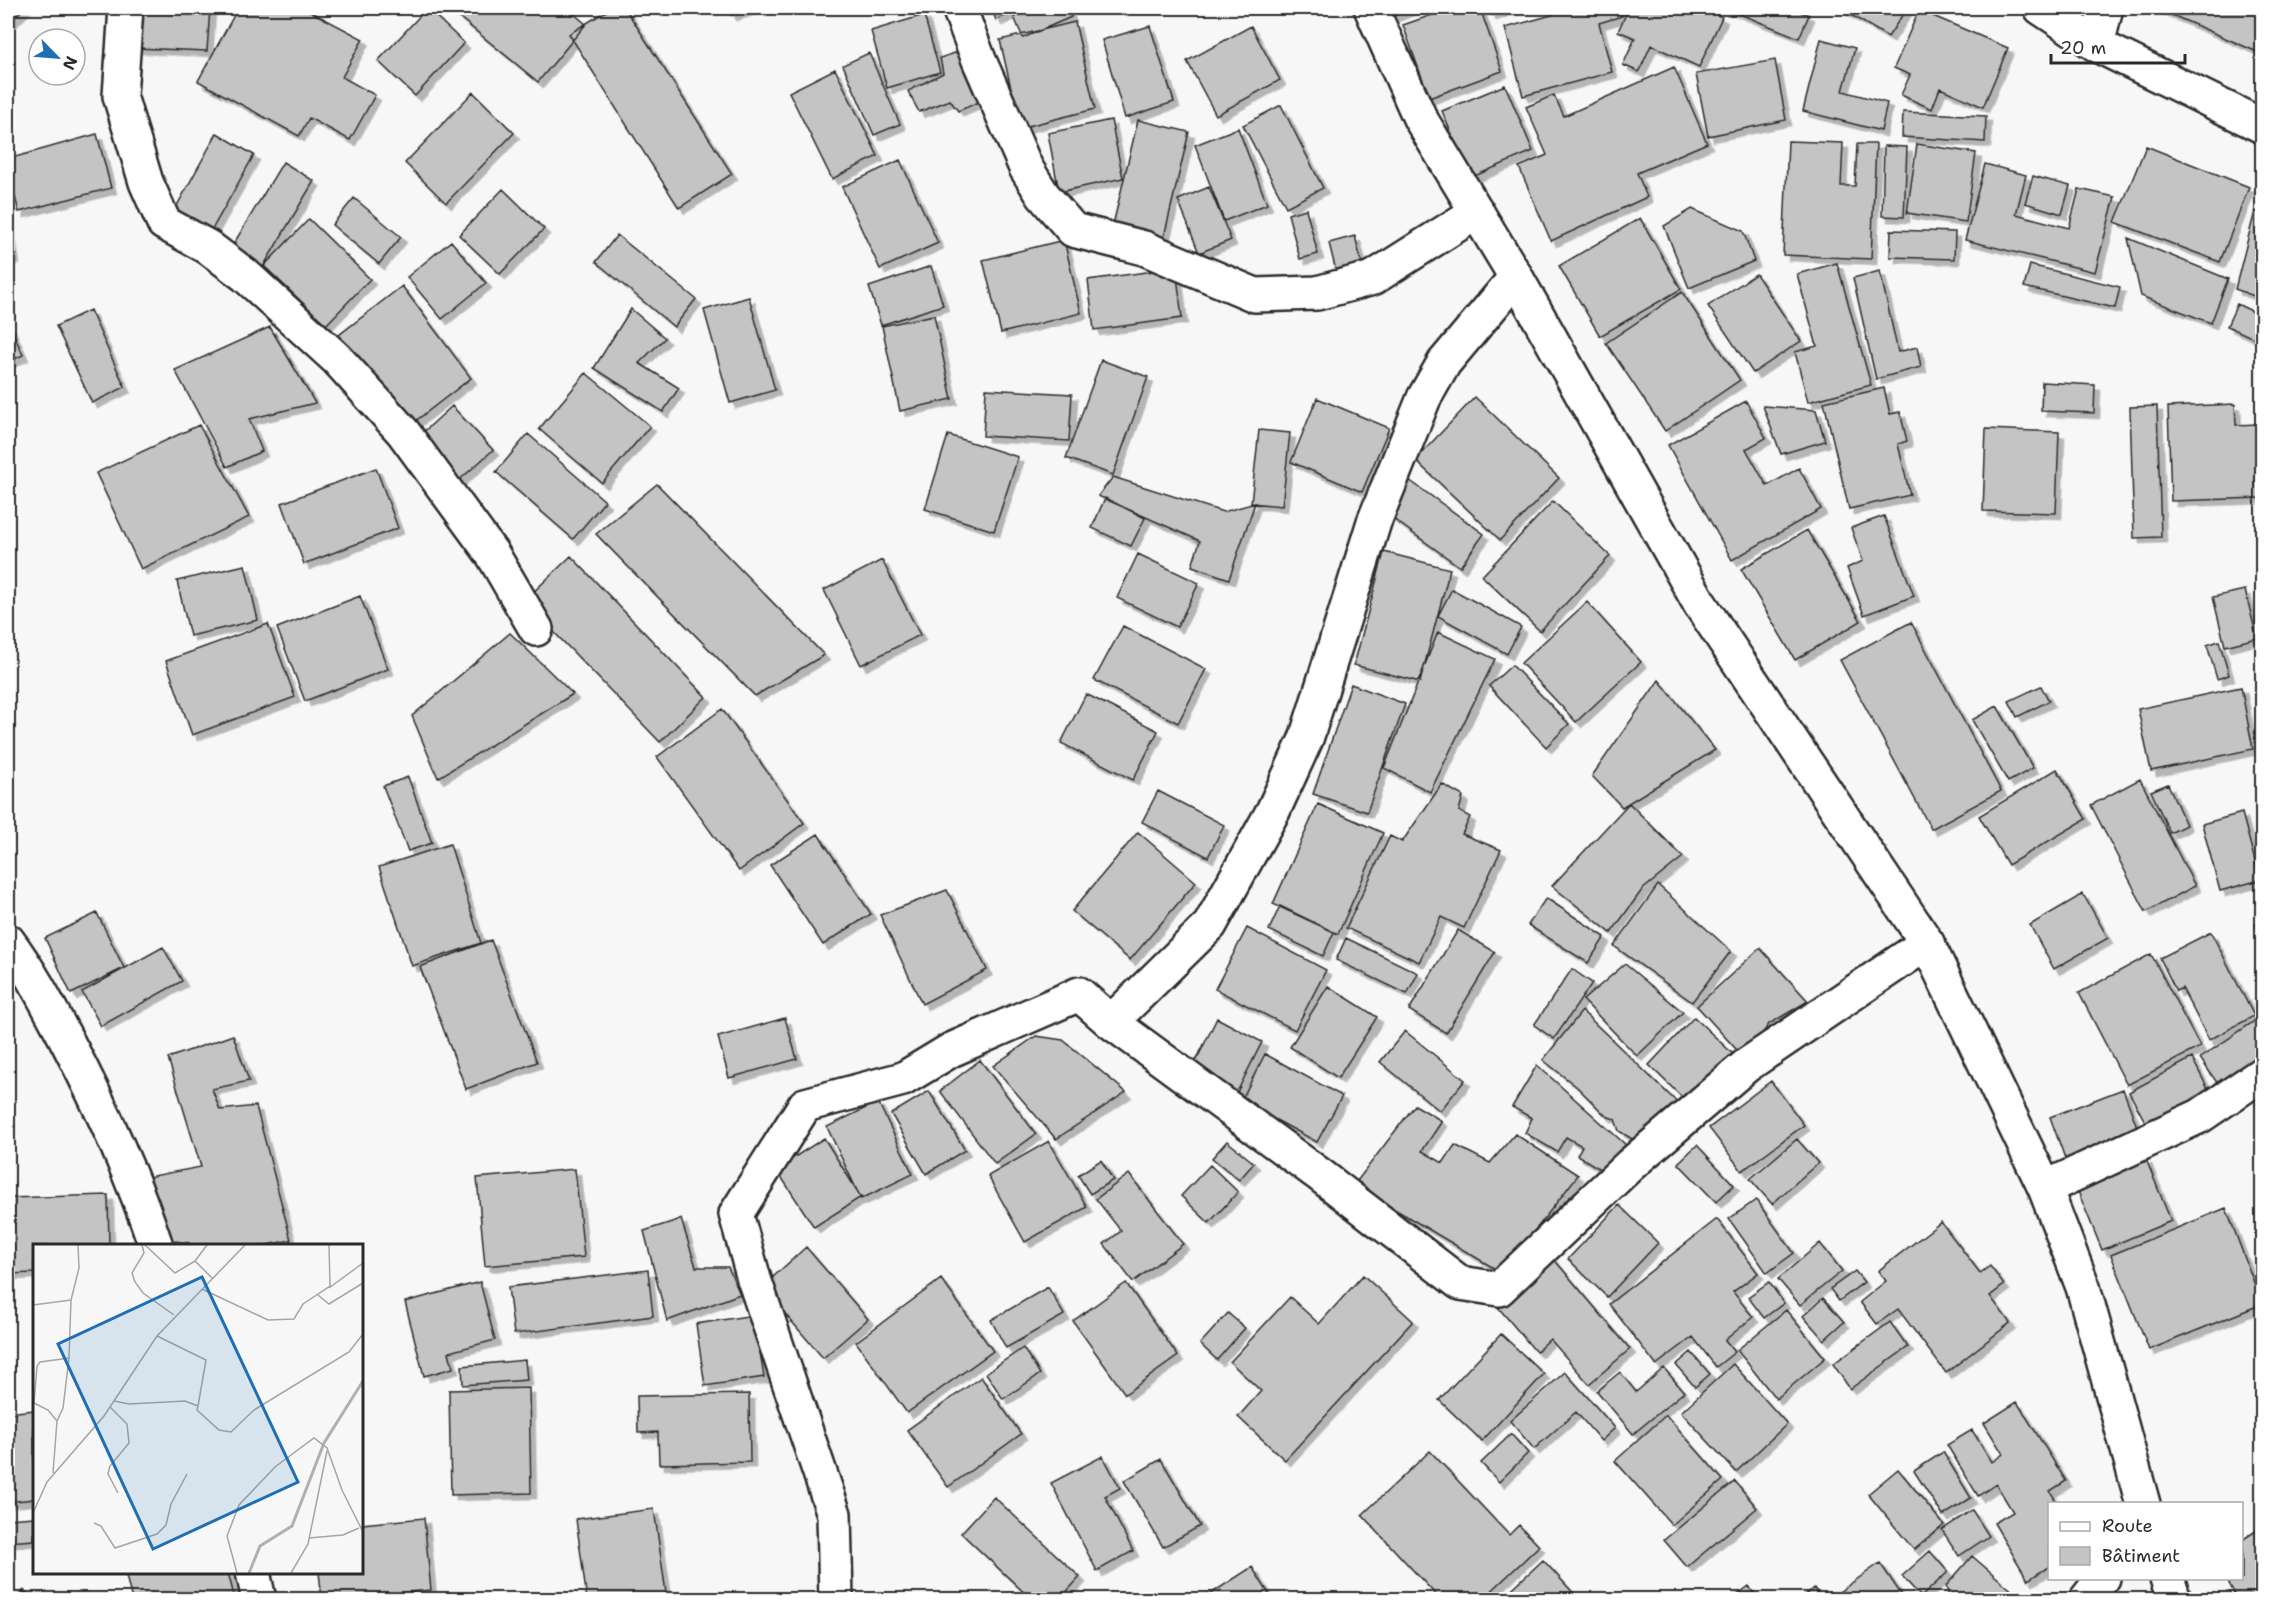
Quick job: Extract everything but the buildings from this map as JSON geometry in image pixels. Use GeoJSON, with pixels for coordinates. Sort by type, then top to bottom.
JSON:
{"type":"FeatureCollection","features":[{"type":"Feature","properties":{"kind":"street"},"geometry":{"type":"LineString","coordinates":[[126,8],[120,96],[146,182],[164,223],[208,247],[244,275],[338,359],[403,432],[492,555],[536,629]]}},
{"type":"Feature","properties":{"kind":"street"},"geometry":{"type":"LineString","coordinates":[[959,8],[1026,168],[1042,195],[1073,230],[1144,248],[1255,295],[1317,293],[1373,278],[1477,212]]}},
{"type":"Feature","properties":{"kind":"street"},"geometry":{"type":"LineString","coordinates":[[1371,8],[1420,118],[1516,277],[1700,604],[1927,943],[2045,1188],[2083,1287],[2143,1502]]}},
{"type":"Feature","properties":{"kind":"street"},"geometry":{"type":"LineString","coordinates":[[2041,8],[2097,45],[2262,126]]}},
{"type":"Feature","properties":{"kind":"street"},"geometry":{"type":"LineString","coordinates":[[2097,45],[2106,8]]}},
{"type":"Feature","properties":{"kind":"street"},"geometry":{"type":"LineString","coordinates":[[1111,1022],[1210,925],[1273,812],[1306,739],[1374,522],[1424,398],[1444,363],[1516,277]]}},
{"type":"Feature","properties":{"kind":"street"},"geometry":{"type":"LineString","coordinates":[[8,941],[30,972],[94,1093],[144,1209],[156,1244]]}},
{"type":"Feature","properties":{"kind":"street"},"geometry":{"type":"LineString","coordinates":[[836,1599],[834,1514],[754,1279],[736,1214],[805,1105],[903,1079],[951,1050],[1079,994],[1111,1022],[1320,1174],[1460,1283],[1499,1289],[1630,1165],[1747,1065],[1927,943]]}},
{"type":"Feature","properties":{"kind":"street"},"geometry":{"type":"LineString","coordinates":[[2045,1188],[2200,1116],[2262,1074]]}},
{"type":"Feature","properties":{"kind":"street"},"geometry":{"type":"LineString","coordinates":[[253,1574],[259,1599]]}},
{"type":"Feature","properties":{"kind":"street"},"geometry":{"type":"LineString","coordinates":[[2086,1599],[2101,1580]]}},
{"type":"Feature","properties":{"kind":"street"},"geometry":{"type":"LineString","coordinates":[[2168,1580],[2175,1599]]}}]}
